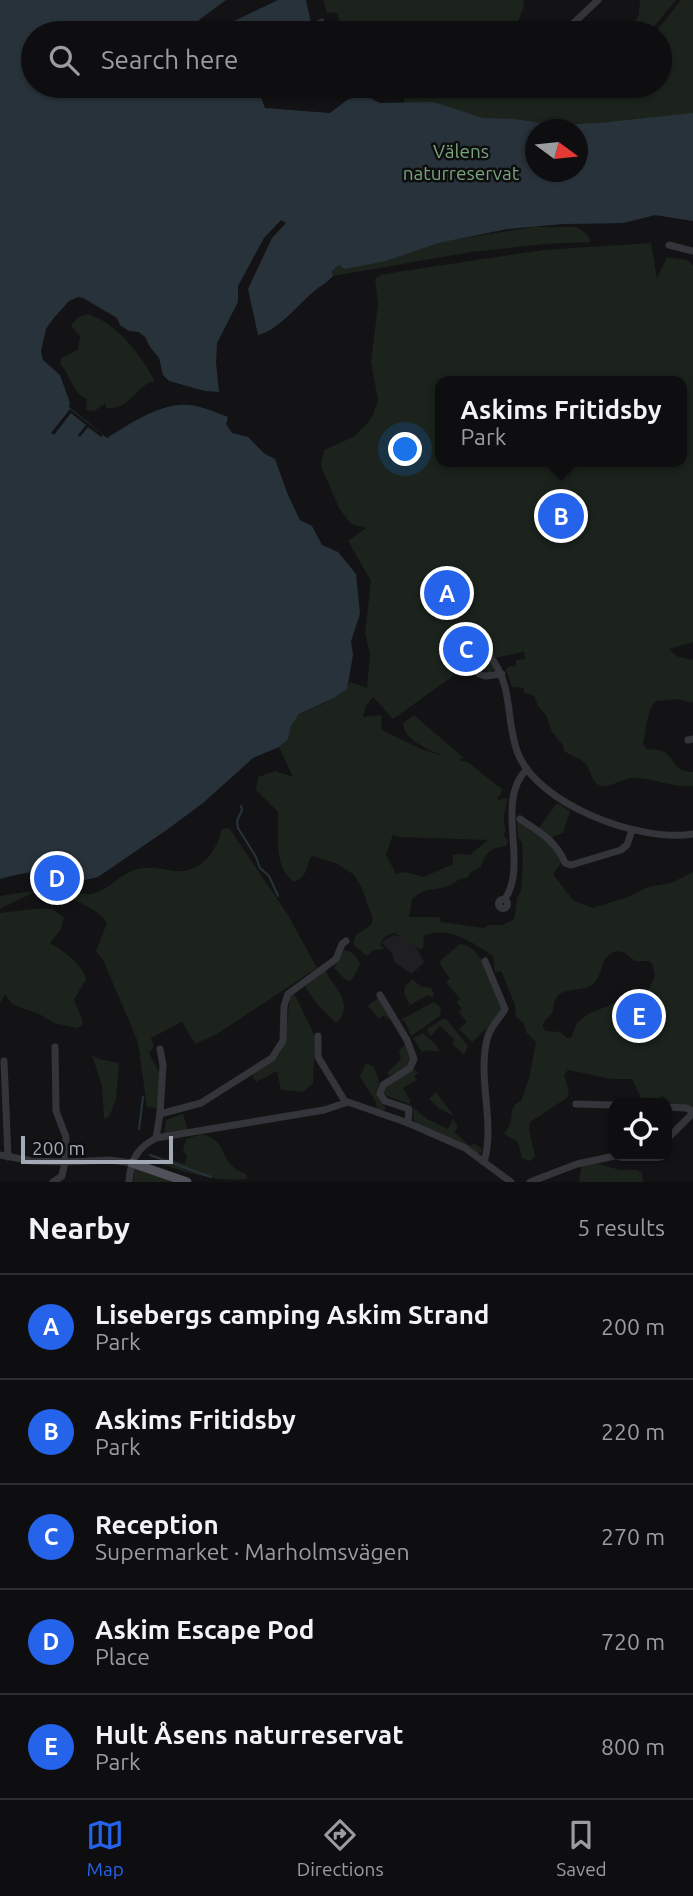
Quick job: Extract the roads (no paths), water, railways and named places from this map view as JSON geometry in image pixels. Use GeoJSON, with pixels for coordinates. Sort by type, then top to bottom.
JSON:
{"type":"FeatureCollection","features":[{"type":"Feature","properties":{"kind":"main road"},"geometry":{"type":"LineString","coordinates":[[132,1164],[187,1182]]}},
{"type":"Feature","properties":{"kind":"street"},"geometry":{"type":"LineString","coordinates":[[576,21],[598,0]]}},
{"type":"Feature","properties":{"kind":"street"},"geometry":{"type":"LineString","coordinates":[[669,245],[693,251]]}},
{"type":"Feature","properties":{"kind":"street"},"geometry":{"type":"LineString","coordinates":[[502,674],[507,687],[514,740],[521,760],[547,789],[585,811],[632,830],[664,835],[693,834]]}},
{"type":"Feature","properties":{"kind":"street"},"geometry":{"type":"LineString","coordinates":[[505,900],[511,890],[514,870],[512,813],[519,778],[527,769]]}},
{"type":"Feature","properties":{"kind":"street"},"geometry":{"type":"LineString","coordinates":[[520,819],[551,840],[565,863],[571,866],[621,849],[627,845],[632,830]]}},
{"type":"Feature","properties":{"kind":"street"},"geometry":{"type":"LineString","coordinates":[[160,1114],[201,1103],[272,1058],[283,1041],[284,1006],[288,994],[336,959],[346,941]]}},
{"type":"Feature","properties":{"kind":"street"},"geometry":{"type":"LineString","coordinates":[[484,1162],[487,1114],[486,1045],[490,1030],[505,1009],[485,961]]}},
{"type":"Feature","properties":{"kind":"street"},"geometry":{"type":"LineString","coordinates":[[380,995],[407,1040],[414,1059],[410,1068],[383,1085],[380,1094],[385,1101],[409,1109],[408,1122]]}},
{"type":"Feature","properties":{"kind":"street"},"geometry":{"type":"LineString","coordinates":[[318,1036],[317,1055],[346,1103]]}},
{"type":"Feature","properties":{"kind":"street"},"geometry":{"type":"LineString","coordinates":[[53,1182],[62,1176],[65,1162],[65,1137],[56,1111],[55,1047]]}},
{"type":"Feature","properties":{"kind":"street"},"geometry":{"type":"LineString","coordinates":[[156,1138],[163,1076],[160,1049]]}},
{"type":"Feature","properties":{"kind":"street"},"geometry":{"type":"LineString","coordinates":[[4,1061],[4,1156],[32,1161],[110,1160],[132,1164]]}},
{"type":"Feature","properties":{"kind":"street"},"geometry":{"type":"LineString","coordinates":[[129,1182],[132,1164],[142,1147],[156,1138],[324,1110],[346,1103],[408,1122],[458,1145],[510,1182]]}},
{"type":"Feature","properties":{"kind":"street"},"geometry":{"type":"LineString","coordinates":[[576,1104],[609,1105]]}},
{"type":"Feature","properties":{"kind":"street"},"geometry":{"type":"LineString","coordinates":[[672,1108],[693,1112]]}},
{"type":"Feature","properties":{"kind":"street"},"geometry":{"type":"LineString","coordinates":[[672,1134],[693,1112]]}},
{"type":"Feature","properties":{"kind":"street"},"geometry":{"type":"LineString","coordinates":[[530,1182],[546,1179],[577,1164],[609,1157]]}},
{"type":"Feature","properties":{"kind":"waterway"},"geometry":{"type":"LineString","coordinates":[[241,806],[238,828],[260,868],[269,876],[278,896]]}},
{"type":"Feature","properties":{"kind":"waterway"},"geometry":{"type":"LineString","coordinates":[[139,1129],[143,1097]]}},
{"type":"Feature","properties":{"kind":"waterway"},"geometry":{"type":"LineString","coordinates":[[150,1155],[211,1177]]}},
{"type":"Feature","properties":{"kind":"place","name":"Askims Fritidsby"},"geometry":{"type":"Point","coordinates":[561,516]}},
{"type":"Feature","properties":{"kind":"place","name":"Lisebergs camping Askim Strand"},"geometry":{"type":"Point","coordinates":[447,593]}},
{"type":"Feature","properties":{"kind":"place","name":"Reception"},"geometry":{"type":"Point","coordinates":[466,649]}},
{"type":"Feature","properties":{"kind":"place","name":"Askim Escape Pod"},"geometry":{"type":"Point","coordinates":[57,878]}},
{"type":"Feature","properties":{"kind":"place","name":"Hult Åsens naturreservat"},"geometry":{"type":"Point","coordinates":[639,1016]}},
{"type":"Feature","properties":{"kind":"park label","name":"Välens naturreservat"},"geometry":{"type":"Point","coordinates":[461,162]}}]}
